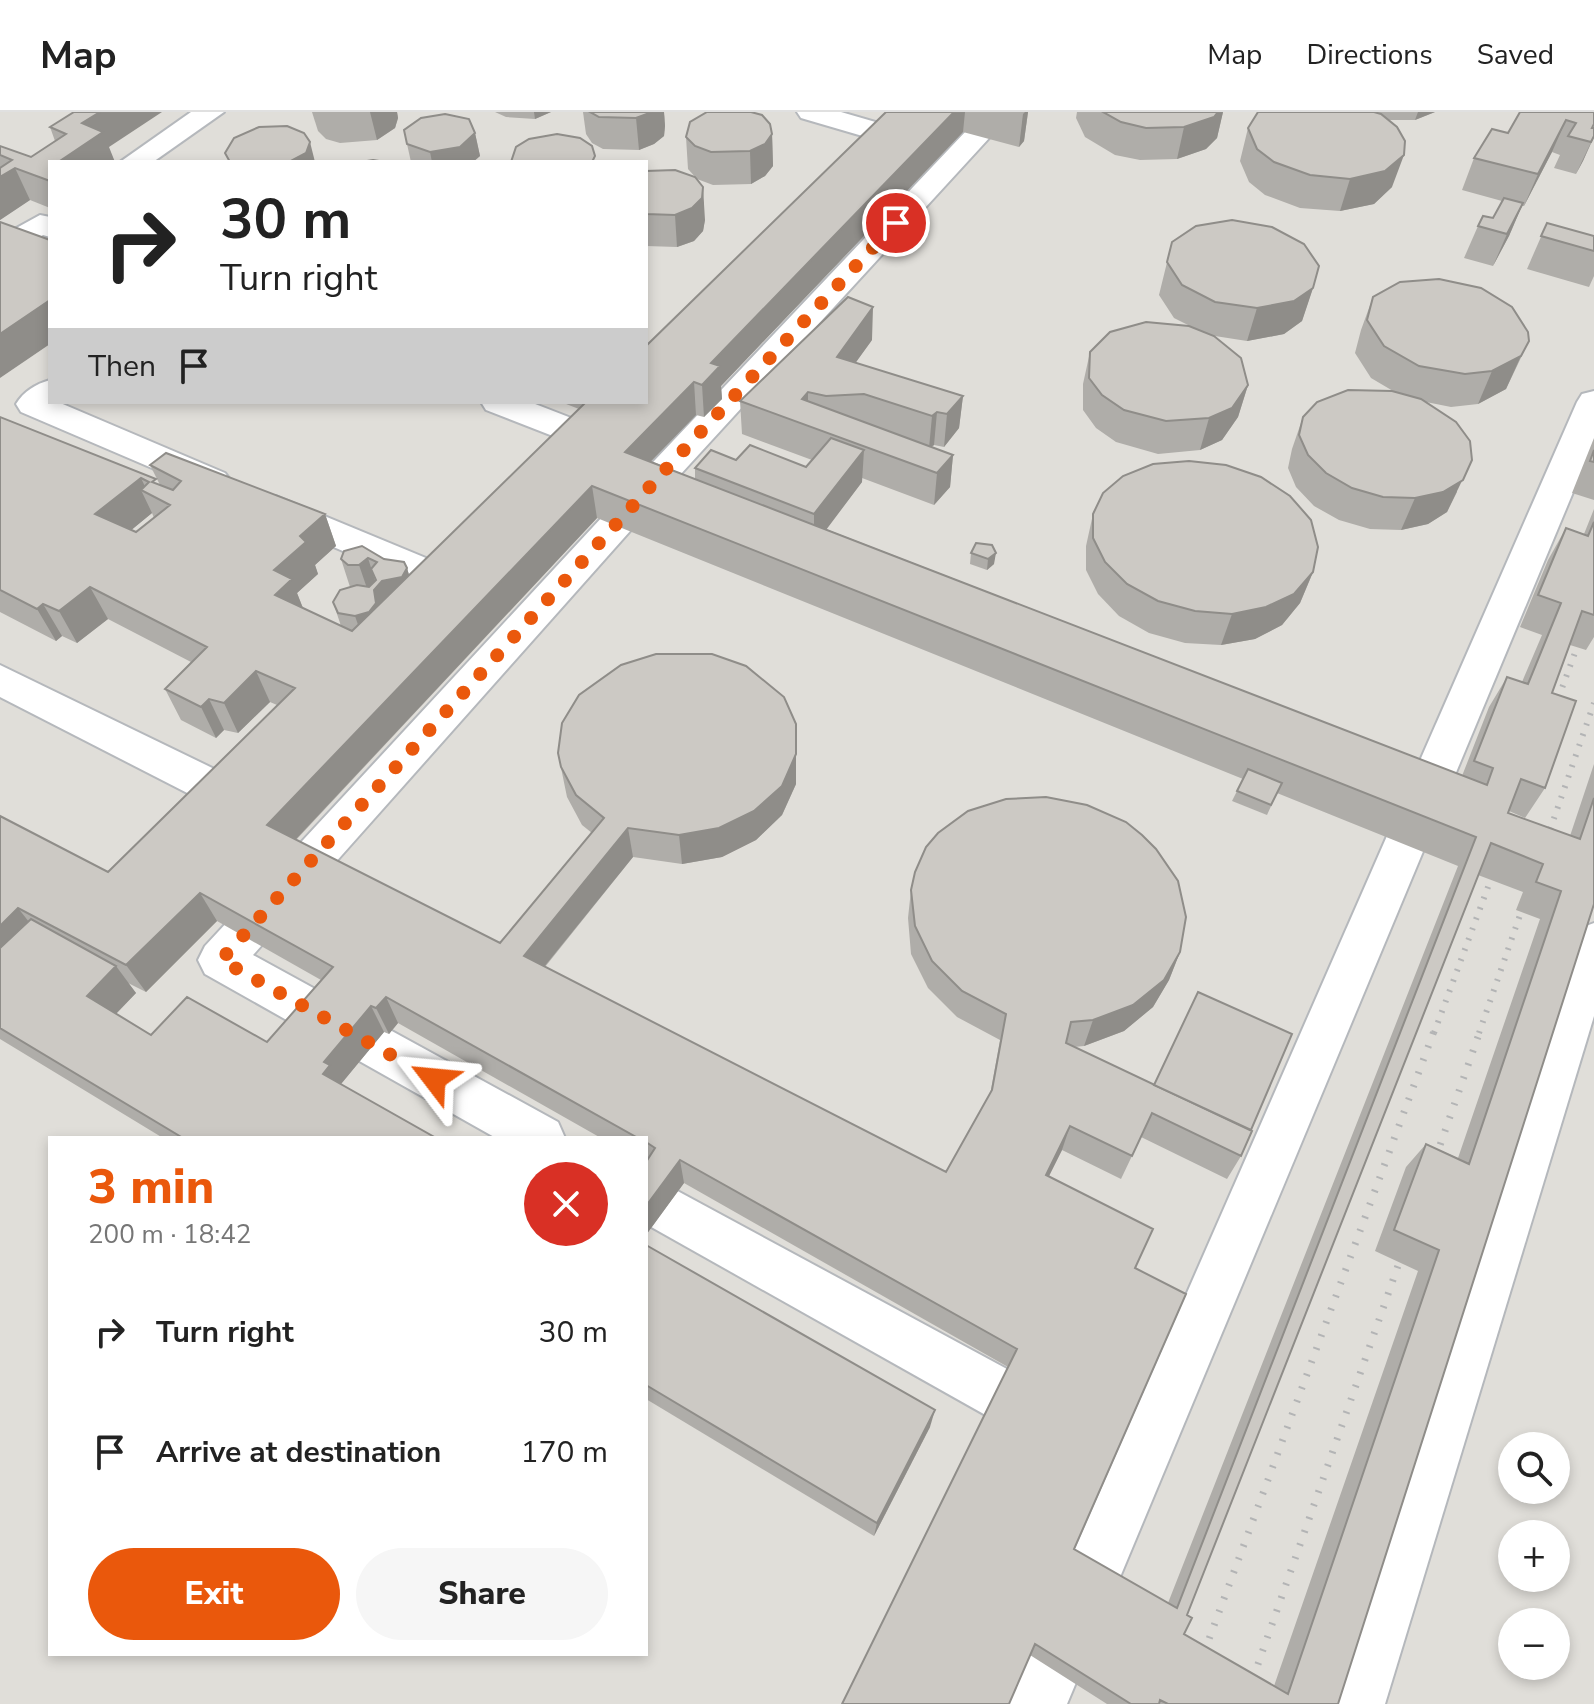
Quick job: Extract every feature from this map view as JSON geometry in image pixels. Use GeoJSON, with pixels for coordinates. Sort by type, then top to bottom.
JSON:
{"type":"FeatureCollection","features":[{"type":"Feature","properties":{"kind":"lane"},"geometry":{"type":"LineString","coordinates":[[137,160],[210,112]]}},
{"type":"Feature","properties":{"kind":"lane"},"geometry":{"type":"LineString","coordinates":[[811,112],[959,156]]}},
{"type":"Feature","properties":{"kind":"lane"},"geometry":{"type":"LineString","coordinates":[[537,1136],[221,960],[303,832],[534,618],[667,468],[999,112]]}},
{"type":"Feature","properties":{"kind":"lane"},"geometry":{"type":"LineString","coordinates":[[0,250],[47,223]]}},
{"type":"Feature","properties":{"kind":"lane"},"geometry":{"type":"LineString","coordinates":[[1037,1704],[1105,1452],[1594,402]]}},
{"type":"Feature","properties":{"kind":"lane"},"geometry":{"type":"LineString","coordinates":[[503,404],[667,468]]}},
{"type":"Feature","properties":{"kind":"lane"},"geometry":{"type":"LineString","coordinates":[[31,405],[534,618]]}},
{"type":"Feature","properties":{"kind":"lane"},"geometry":{"type":"LineString","coordinates":[[0,680],[303,832]]}},
{"type":"Feature","properties":{"kind":"lane"},"geometry":{"type":"LineString","coordinates":[[1355,1704],[1594,942]]}},
{"type":"Feature","properties":{"kind":"lane"},"geometry":{"type":"LineString","coordinates":[[648,1198],[1105,1452]]}},
{"type":"Feature","properties":{"kind":"shaded area"},"geometry":{"type":"Polygon","coordinates":[[[0,112],[1594,112],[1594,1704],[0,1704],[0,112]]]}},
{"type":"Feature","properties":{"kind":"building"},"geometry":{"type":"Polygon","coordinates":[[[74,112],[100,112],[82,123],[103,132],[61,160],[48,160],[48,180],[15,168],[0,177],[0,168],[12,160],[0,155],[0,146],[31,157],[66,134],[50,127],[74,112]]]}},
{"type":"Feature","properties":{"kind":"building"},"geometry":{"type":"Polygon","coordinates":[[[590,112],[652,112],[636,118],[599,117],[590,112]]]}},
{"type":"Feature","properties":{"kind":"building"},"geometry":{"type":"Polygon","coordinates":[[[707,112],[762,115],[770,124],[772,134],[765,144],[750,151],[711,152],[695,146],[686,137],[690,122],[707,112]]]}},
{"type":"Feature","properties":{"kind":"building"},"geometry":{"type":"Polygon","coordinates":[[[886,112],[954,112],[711,363],[720,366],[702,385],[694,382],[625,452],[1487,785],[1493,768],[1474,761],[1507,677],[1528,684],[1561,603],[1538,595],[1566,528],[1588,536],[1594,522],[1594,615],[1582,611],[1552,693],[1576,701],[1545,788],[1521,779],[1508,813],[1580,839],[1594,798],[1594,904],[1338,1704],[1168,1704],[1160,1700],[1159,1704],[1131,1704],[1035,1644],[1009,1704],[842,1704],[1017,1349],[680,1160],[648,1203],[648,1159],[655,1148],[648,1143],[648,1136],[634,1136],[386,997],[376,1008],[371,1006],[324,1062],[330,1065],[323,1074],[432,1136],[180,1136],[0,1028],[0,948],[31,919],[116,966],[87,996],[151,1035],[187,997],[267,1042],[333,967],[200,893],[126,965],[18,908],[0,926],[0,816],[108,872],[295,688],[256,671],[224,703],[209,699],[201,707],[165,689],[207,647],[90,587],[59,611],[43,604],[37,609],[0,590],[0,417],[156,479],[152,482],[173,490],[181,481],[150,465],[166,453],[325,514],[300,536],[306,542],[274,570],[292,579],[275,595],[352,631],[584,404],[648,404],[648,344],[886,112]],[[141,478],[95,514],[136,532],[170,505],[141,490],[149,482],[141,478]],[[592,486],[267,825],[500,943],[604,818],[576,795],[561,767],[558,753],[562,723],[579,695],[621,665],[656,654],[712,654],[746,666],[784,697],[796,724],[796,754],[782,786],[754,811],[719,828],[679,835],[628,828],[524,956],[946,1172],[992,1090],[1006,1014],[962,991],[932,961],[915,926],[911,890],[926,847],[938,833],[968,811],[1006,799],[1046,797],[1087,805],[1126,822],[1142,835],[1178,881],[1186,917],[1180,952],[1164,980],[1133,1005],[1093,1020],[1071,1022],[1066,1043],[1252,1131],[1241,1156],[1152,1113],[1132,1156],[1070,1126],[1046,1175],[1153,1229],[1135,1268],[1186,1294],[1074,1549],[1177,1608],[1476,837],[592,486]],[[1491,843],[1187,1615],[1192,1618],[1184,1634],[1288,1694],[1439,1250],[1394,1230],[1426,1144],[1469,1164],[1561,891],[1536,882],[1543,864],[1491,843]]]}},
{"type":"Feature","properties":{"kind":"building"},"geometry":{"type":"Polygon","coordinates":[[[1103,112],[1218,112],[1214,117],[1184,127],[1146,128],[1121,122],[1103,112]]]}},
{"type":"Feature","properties":{"kind":"building"},"geometry":{"type":"Polygon","coordinates":[[[1258,112],[1381,114],[1397,127],[1405,141],[1404,155],[1385,171],[1350,179],[1310,175],[1274,162],[1257,149],[1248,128],[1258,112]]]}},
{"type":"Feature","properties":{"kind":"building"},"geometry":{"type":"Polygon","coordinates":[[[1520,112],[1594,112],[1594,136],[1591,142],[1568,136],[1576,123],[1566,120],[1538,174],[1474,158],[1492,129],[1508,133],[1520,112]]]}},
{"type":"Feature","properties":{"kind":"building"},"geometry":{"type":"Polygon","coordinates":[[[445,114],[469,119],[475,133],[460,147],[430,152],[407,144],[404,130],[421,118],[445,114]]]}},
{"type":"Feature","properties":{"kind":"building"},"geometry":{"type":"Polygon","coordinates":[[[287,126],[304,133],[310,142],[306,153],[293,160],[229,160],[225,153],[234,138],[259,127],[287,126]]]}},
{"type":"Feature","properties":{"kind":"building"},"geometry":{"type":"Polygon","coordinates":[[[557,134],[580,138],[592,146],[595,156],[593,160],[512,160],[516,147],[529,139],[557,134]]]}},
{"type":"Feature","properties":{"kind":"building"},"geometry":{"type":"Polygon","coordinates":[[[675,170],[695,177],[703,187],[702,198],[692,208],[675,215],[648,214],[648,171],[675,170]]]}},
{"type":"Feature","properties":{"kind":"building"},"geometry":{"type":"Polygon","coordinates":[[[1504,198],[1523,203],[1507,234],[1478,226],[1483,216],[1493,218],[1504,198]]]}},
{"type":"Feature","properties":{"kind":"building"},"geometry":{"type":"Polygon","coordinates":[[[1232,220],[1272,227],[1304,244],[1319,266],[1313,288],[1294,301],[1257,308],[1215,302],[1182,285],[1167,262],[1172,242],[1196,226],[1232,220]]]}},
{"type":"Feature","properties":{"kind":"building"},"geometry":{"type":"Polygon","coordinates":[[[0,222],[48,239],[48,301],[0,334],[0,222]]]}},
{"type":"Feature","properties":{"kind":"building"},"geometry":{"type":"Polygon","coordinates":[[[1547,223],[1594,236],[1594,251],[1541,236],[1547,223]]]}},
{"type":"Feature","properties":{"kind":"building"},"geometry":{"type":"Polygon","coordinates":[[[1439,279],[1481,288],[1512,307],[1528,332],[1529,341],[1521,356],[1492,371],[1465,374],[1419,366],[1384,346],[1367,320],[1373,297],[1400,282],[1439,279]]]}},
{"type":"Feature","properties":{"kind":"building"},"geometry":{"type":"Polygon","coordinates":[[[848,297],[873,307],[837,357],[963,396],[947,414],[937,412],[932,416],[864,394],[826,396],[808,392],[802,399],[953,455],[937,473],[740,401],[848,297]]]}},
{"type":"Feature","properties":{"kind":"building"},"geometry":{"type":"Polygon","coordinates":[[[1146,322],[1189,326],[1214,336],[1241,358],[1248,385],[1232,408],[1209,418],[1166,421],[1124,410],[1102,395],[1089,378],[1090,352],[1110,332],[1146,322]]]}},
{"type":"Feature","properties":{"kind":"building"},"geometry":{"type":"Polygon","coordinates":[[[1348,390],[1392,391],[1421,399],[1456,422],[1470,441],[1472,460],[1463,480],[1443,492],[1415,498],[1383,497],[1352,488],[1326,473],[1308,455],[1299,435],[1303,417],[1317,402],[1348,390]]]}},
{"type":"Feature","properties":{"kind":"building"},"geometry":{"type":"Polygon","coordinates":[[[831,438],[864,450],[814,514],[695,468],[711,450],[736,460],[750,445],[806,467],[831,438]]]}},
{"type":"Feature","properties":{"kind":"building"},"geometry":{"type":"Polygon","coordinates":[[[1189,461],[1226,465],[1261,477],[1290,496],[1311,520],[1318,547],[1313,572],[1294,594],[1266,607],[1232,614],[1195,611],[1158,601],[1127,584],[1105,562],[1093,538],[1093,514],[1103,493],[1123,476],[1153,464],[1189,461]]]}},
{"type":"Feature","properties":{"kind":"building"},"geometry":{"type":"Polygon","coordinates":[[[976,543],[992,545],[996,553],[988,559],[971,553],[976,543]]]}},
{"type":"Feature","properties":{"kind":"building"},"geometry":{"type":"Polygon","coordinates":[[[362,546],[384,559],[404,562],[407,568],[402,577],[382,581],[374,590],[376,603],[369,612],[355,616],[338,613],[333,602],[340,590],[357,585],[369,587],[376,580],[371,569],[377,562],[368,558],[359,565],[348,565],[341,559],[344,551],[362,546]]]}},
{"type":"Feature","properties":{"kind":"building"},"geometry":{"type":"Polygon","coordinates":[[[1248,769],[1282,783],[1271,805],[1237,791],[1248,769]]]}},
{"type":"Feature","properties":{"kind":"building"},"geometry":{"type":"Polygon","coordinates":[[[1198,992],[1292,1034],[1251,1130],[1154,1085],[1198,992]]]}},
{"type":"Feature","properties":{"kind":"building"},"geometry":{"type":"Polygon","coordinates":[[[648,1246],[935,1410],[877,1523],[648,1386],[648,1246]]]}},
{"type":"Feature","properties":{"kind":"railway"},"geometry":{"type":"LineString","coordinates":[[1551,718],[1594,601]]}},
{"type":"Feature","properties":{"kind":"railway"},"geometry":{"type":"LineString","coordinates":[[1543,850],[1594,703]]}},
{"type":"Feature","properties":{"kind":"railway"},"geometry":{"type":"LineString","coordinates":[[1434,1033],[1498,860]]}},
{"type":"Feature","properties":{"kind":"railway"},"geometry":{"type":"LineString","coordinates":[[1479,1033],[1528,892]]}},
{"type":"Feature","properties":{"kind":"railway"},"geometry":{"type":"LineString","coordinates":[[1185,1704],[1434,1031]]}},
{"type":"Feature","properties":{"kind":"railway"},"geometry":{"type":"LineString","coordinates":[[1431,1171],[1480,1031]]}},
{"type":"Feature","properties":{"kind":"railway"},"geometry":{"type":"LineString","coordinates":[[1244,1704],[1406,1243]]}},
{"type":"Feature","properties":{"kind":"route"},"geometry":{"type":"LineString","coordinates":[[434,1079],[221,960],[667,468],[896,223]]}}]}
